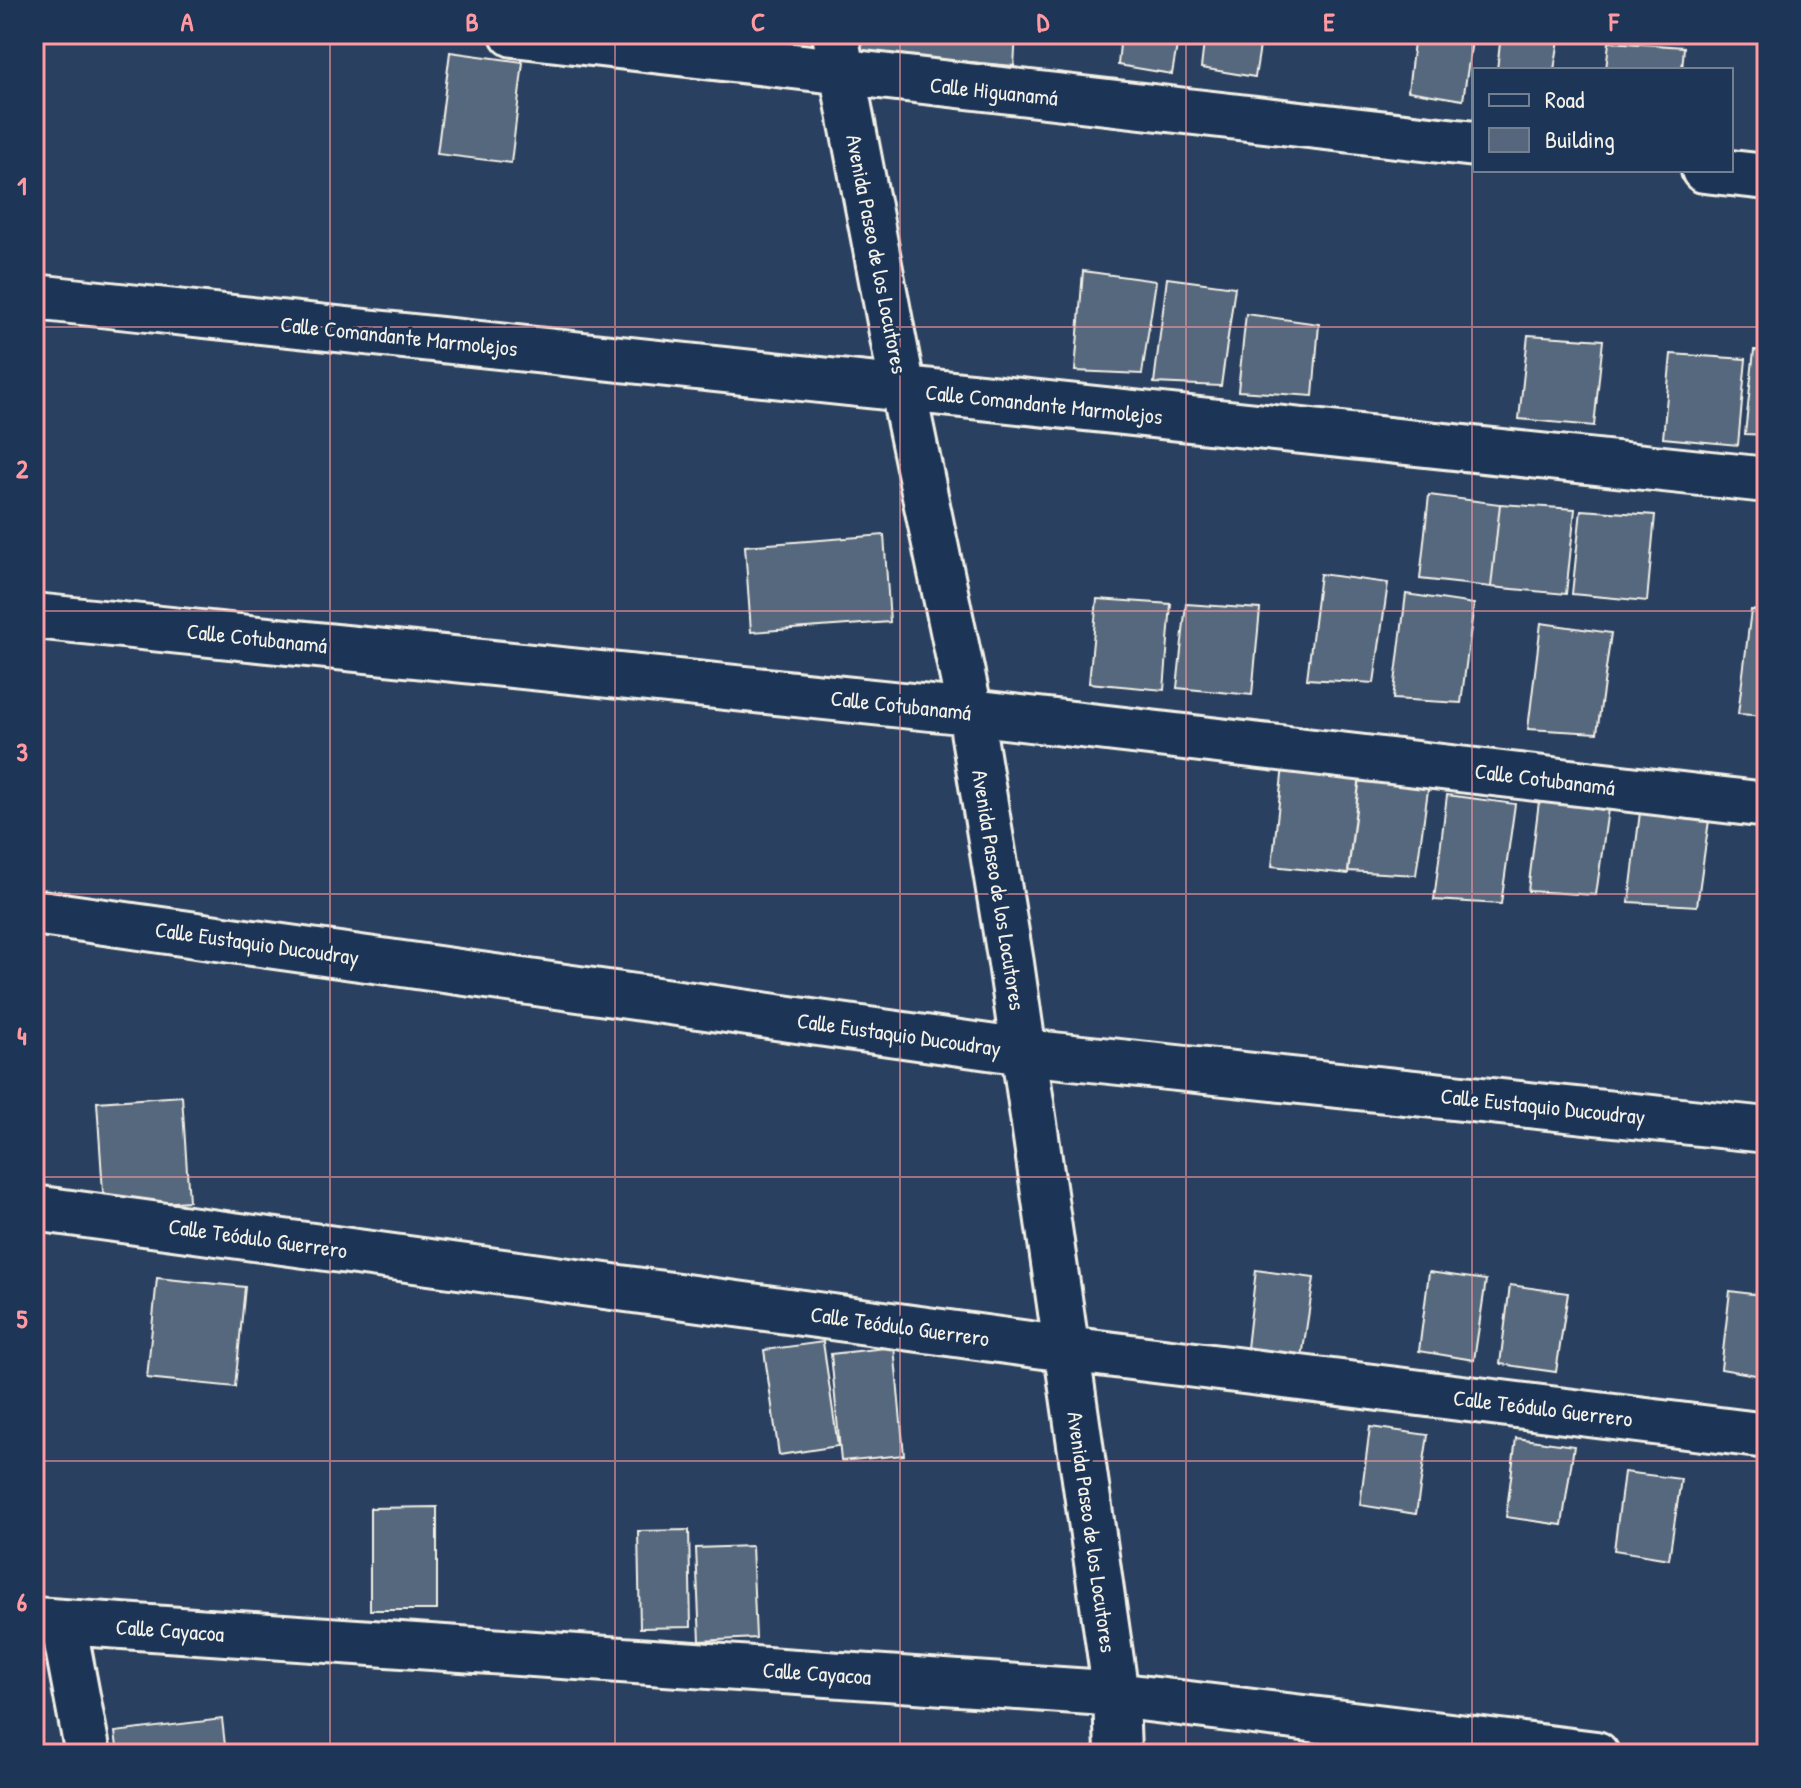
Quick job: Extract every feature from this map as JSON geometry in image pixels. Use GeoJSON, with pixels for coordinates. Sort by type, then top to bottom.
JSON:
{"type":"FeatureCollection","features":[{"type":"Feature","properties":{"kind":"street","name":"Calle Higuanamá"},"geometry":{"type":"LineString","coordinates":[[513,34],[839,54],[1473,144]]}},
{"type":"Feature","properties":{"kind":"street","name":"Avenida Paseo de los Locutores"},"geometry":{"type":"LineString","coordinates":[[839,54],[903,390],[970,712],[1024,1052],[1116,1695],[1118,1754]]}},
{"type":"Feature","properties":{"kind":"street"},"geometry":{"type":"LineString","coordinates":[[1722,172],[1767,177]]}},
{"type":"Feature","properties":{"kind":"street","name":"Calle Comandante Marmolejos"},"geometry":{"type":"LineString","coordinates":[[34,297],[1767,480]]}},
{"type":"Feature","properties":{"kind":"street","name":"Calle Cotubanamá"},"geometry":{"type":"LineString","coordinates":[[34,616],[970,712],[1767,805]]}},
{"type":"Feature","properties":{"kind":"street","name":"Calle Eustaquio Ducoudray"},"geometry":{"type":"LineString","coordinates":[[34,912],[1024,1052],[1767,1130]]}},
{"type":"Feature","properties":{"kind":"street","name":"Calle Teódulo Guerrero"},"geometry":{"type":"LineString","coordinates":[[34,1208],[1066,1349],[1767,1436]]}},
{"type":"Feature","properties":{"kind":"street"},"geometry":{"type":"LineString","coordinates":[[48,1621],[88,1754]]}},
{"type":"Feature","properties":{"kind":"street","name":"Calle Cayacoa"},"geometry":{"type":"LineString","coordinates":[[48,1621],[1116,1695],[1454,1745],[1596,1754]]}},
{"type":"Feature","properties":{"kind":"building"},"geometry":{"type":"Polygon","coordinates":[[[860,34],[1016,34],[1014,66],[859,52],[860,34]]]}},
{"type":"Feature","properties":{"kind":"building"},"geometry":{"type":"Polygon","coordinates":[[[1121,34],[1179,34],[1172,74],[1118,65],[1121,34]]]}},
{"type":"Feature","properties":{"kind":"building"},"geometry":{"type":"Polygon","coordinates":[[[1205,34],[1262,34],[1255,77],[1201,68],[1205,34]]]}},
{"type":"Feature","properties":{"kind":"building"},"geometry":{"type":"Polygon","coordinates":[[[1415,34],[1473,34],[1463,100],[1408,91],[1415,34]]]}},
{"type":"Feature","properties":{"kind":"building"},"geometry":{"type":"Polygon","coordinates":[[[1501,34],[1560,34],[1554,68],[1497,68],[1501,34]]]}},
{"type":"Feature","properties":{"kind":"building"},"geometry":{"type":"Polygon","coordinates":[[[1609,42],[1684,47],[1682,68],[1606,68],[1609,42]]]}},
{"type":"Feature","properties":{"kind":"building"},"geometry":{"type":"Polygon","coordinates":[[[450,52],[523,62],[511,163],[437,154],[450,52]]]}},
{"type":"Feature","properties":{"kind":"building"},"geometry":{"type":"Polygon","coordinates":[[[1083,271],[1156,281],[1142,374],[1075,371],[1083,271]]]}},
{"type":"Feature","properties":{"kind":"building"},"geometry":{"type":"Polygon","coordinates":[[[1167,278],[1235,287],[1221,386],[1154,383],[1167,278]]]}},
{"type":"Feature","properties":{"kind":"building"},"geometry":{"type":"Polygon","coordinates":[[[1246,314],[1319,324],[1313,396],[1238,391],[1246,314]]]}},
{"type":"Feature","properties":{"kind":"building"},"geometry":{"type":"Polygon","coordinates":[[[1528,335],[1603,340],[1594,426],[1519,419],[1528,335]]]}},
{"type":"Feature","properties":{"kind":"building"},"geometry":{"type":"Polygon","coordinates":[[[1754,350],[1767,351],[1767,435],[1745,434],[1754,350]]]}},
{"type":"Feature","properties":{"kind":"building"},"geometry":{"type":"Polygon","coordinates":[[[1671,354],[1746,359],[1738,445],[1663,438],[1671,354]]]}},
{"type":"Feature","properties":{"kind":"building"},"geometry":{"type":"Polygon","coordinates":[[[1429,495],[1500,504],[1491,587],[1420,579],[1429,495]]]}},
{"type":"Feature","properties":{"kind":"building"},"geometry":{"type":"Polygon","coordinates":[[[1500,504],[1575,509],[1566,594],[1491,587],[1500,504]]]}},
{"type":"Feature","properties":{"kind":"building"},"geometry":{"type":"Polygon","coordinates":[[[1581,510],[1655,515],[1647,601],[1572,594],[1581,510]]]}},
{"type":"Feature","properties":{"kind":"building"},"geometry":{"type":"Polygon","coordinates":[[[884,535],[890,622],[751,632],[745,546],[884,535]]]}},
{"type":"Feature","properties":{"kind":"building"},"geometry":{"type":"Polygon","coordinates":[[[1320,574],[1388,583],[1374,683],[1307,679],[1320,574]]]}},
{"type":"Feature","properties":{"kind":"building"},"geometry":{"type":"Polygon","coordinates":[[[1406,594],[1474,604],[1461,703],[1393,699],[1406,594]]]}},
{"type":"Feature","properties":{"kind":"building"},"geometry":{"type":"Polygon","coordinates":[[[1097,599],[1171,604],[1164,690],[1089,683],[1097,599]]]}},
{"type":"Feature","properties":{"kind":"building"},"geometry":{"type":"Polygon","coordinates":[[[1186,604],[1260,609],[1252,695],[1177,688],[1186,604]]]}},
{"type":"Feature","properties":{"kind":"building"},"geometry":{"type":"Polygon","coordinates":[[[1751,610],[1767,612],[1767,716],[1738,714],[1751,610]]]}},
{"type":"Feature","properties":{"kind":"building"},"geometry":{"type":"Polygon","coordinates":[[[1541,623],[1611,633],[1597,733],[1528,729],[1541,623]]]}},
{"type":"Feature","properties":{"kind":"building"},"geometry":{"type":"Polygon","coordinates":[[[1283,766],[1360,777],[1348,874],[1272,866],[1283,766]]]}},
{"type":"Feature","properties":{"kind":"building"},"geometry":{"type":"Polygon","coordinates":[[[1361,767],[1430,776],[1416,875],[1348,871],[1361,767]]]}},
{"type":"Feature","properties":{"kind":"building"},"geometry":{"type":"Polygon","coordinates":[[[1541,785],[1610,795],[1596,895],[1528,891],[1541,785]]]}},
{"type":"Feature","properties":{"kind":"building"},"geometry":{"type":"Polygon","coordinates":[[[1447,795],[1515,804],[1501,904],[1434,900],[1447,795]]]}},
{"type":"Feature","properties":{"kind":"building"},"geometry":{"type":"Polygon","coordinates":[[[1642,796],[1711,806],[1697,906],[1629,902],[1642,796]]]}},
{"type":"Feature","properties":{"kind":"building"},"geometry":{"type":"Polygon","coordinates":[[[182,1096],[189,1201],[104,1207],[97,1102],[182,1096]]]}},
{"type":"Feature","properties":{"kind":"building"},"geometry":{"type":"Polygon","coordinates":[[[1256,1270],[1314,1278],[1302,1357],[1247,1348],[1256,1270]]]}},
{"type":"Feature","properties":{"kind":"building"},"geometry":{"type":"Polygon","coordinates":[[[1429,1272],[1486,1280],[1474,1360],[1419,1351],[1429,1272]]]}},
{"type":"Feature","properties":{"kind":"building"},"geometry":{"type":"Polygon","coordinates":[[[157,1278],[245,1287],[235,1387],[147,1378],[157,1278]]]}},
{"type":"Feature","properties":{"kind":"building"},"geometry":{"type":"Polygon","coordinates":[[[1510,1285],[1568,1293],[1556,1372],[1500,1364],[1510,1285]]]}},
{"type":"Feature","properties":{"kind":"building"},"geometry":{"type":"Polygon","coordinates":[[[1730,1291],[1767,1296],[1767,1377],[1721,1369],[1730,1291]]]}},
{"type":"Feature","properties":{"kind":"building"},"geometry":{"type":"Polygon","coordinates":[[[823,1342],[838,1446],[779,1455],[764,1350],[823,1342]]]}},
{"type":"Feature","properties":{"kind":"building"},"geometry":{"type":"Polygon","coordinates":[[[894,1347],[904,1455],[841,1461],[831,1354],[894,1347]]]}},
{"type":"Feature","properties":{"kind":"building"},"geometry":{"type":"Polygon","coordinates":[[[1370,1427],[1428,1435],[1416,1514],[1360,1505],[1370,1427]]]}},
{"type":"Feature","properties":{"kind":"building"},"geometry":{"type":"Polygon","coordinates":[[[1516,1438],[1574,1446],[1562,1525],[1506,1517],[1516,1438]]]}},
{"type":"Feature","properties":{"kind":"building"},"geometry":{"type":"Polygon","coordinates":[[[1624,1472],[1681,1479],[1669,1559],[1614,1550],[1624,1472]]]}},
{"type":"Feature","properties":{"kind":"building"},"geometry":{"type":"Polygon","coordinates":[[[437,1507],[437,1610],[370,1610],[370,1508],[437,1507]]]}},
{"type":"Feature","properties":{"kind":"building"},"geometry":{"type":"Polygon","coordinates":[[[689,1530],[691,1627],[640,1628],[638,1531],[689,1530]]]}},
{"type":"Feature","properties":{"kind":"building"},"geometry":{"type":"Polygon","coordinates":[[[752,1546],[756,1638],[700,1641],[696,1548],[752,1546]]]}},
{"type":"Feature","properties":{"kind":"building"},"geometry":{"type":"Polygon","coordinates":[[[222,1719],[226,1754],[118,1754],[115,1732],[222,1719]]]}}]}
